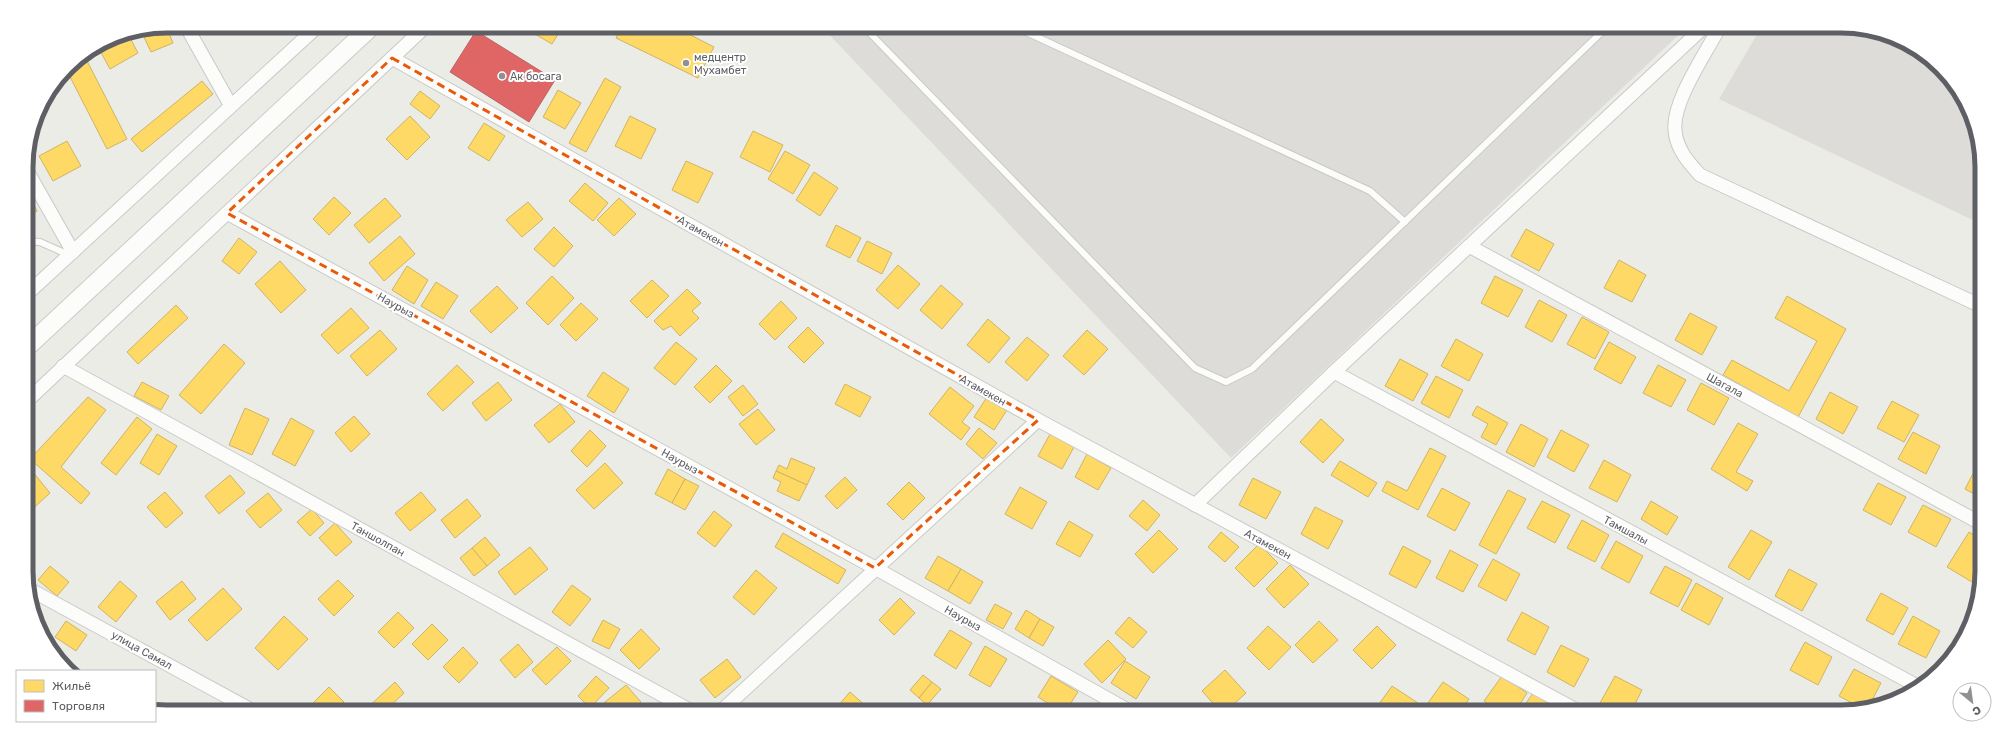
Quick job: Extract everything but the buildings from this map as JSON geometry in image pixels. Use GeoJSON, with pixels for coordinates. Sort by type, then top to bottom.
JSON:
{"type":"FeatureCollection","features":[{"type":"Feature","properties":{"kind":"main road"},"geometry":{"type":"LineString","coordinates":[[33,340],[364,33]]}},
{"type":"Feature","properties":{"kind":"street"},"geometry":{"type":"LineString","coordinates":[[190,33],[231,106]]}},
{"type":"Feature","properties":{"kind":"street"},"geometry":{"type":"LineString","coordinates":[[33,288],[310,33]]}},
{"type":"Feature","properties":{"kind":"street"},"geometry":{"type":"LineString","coordinates":[[33,395],[419,33]]}},
{"type":"Feature","properties":{"kind":"street"},"geometry":{"type":"LineString","coordinates":[[1195,505],[1334,372],[1697,33]]}},
{"type":"Feature","properties":{"kind":"street"},"geometry":{"type":"LineString","coordinates":[[1716,33],[1679,103],[1674,130],[1683,156],[1700,175],[1975,303]]}},
{"type":"Feature","properties":{"kind":"street","name":"Атамекен"},"geometry":{"type":"LineString","coordinates":[[392,58],[1038,420],[1567,705]]}},
{"type":"Feature","properties":{"kind":"street"},"geometry":{"type":"LineString","coordinates":[[33,182],[71,253]]}},
{"type":"Feature","properties":{"kind":"street","name":"Наурыз"},"geometry":{"type":"LineString","coordinates":[[227,212],[875,568],[1119,705]]}},
{"type":"Feature","properties":{"kind":"street","name":"Шагала"},"geometry":{"type":"LineString","coordinates":[[1469,246],[1975,520]]}},
{"type":"Feature","properties":{"kind":"street","name":"Таншолпан"},"geometry":{"type":"LineString","coordinates":[[63,366],[680,705]]}},
{"type":"Feature","properties":{"kind":"street","name":"Тамшалы"},"geometry":{"type":"LineString","coordinates":[[1334,372],[1913,684]]}},
{"type":"Feature","properties":{"kind":"street"},"geometry":{"type":"LineString","coordinates":[[728,705],[875,568],[1038,420]]}},
{"type":"Feature","properties":{"kind":"street","name":"улица Самал"},"geometry":{"type":"LineString","coordinates":[[35,592],[242,705]]}},
{"type":"Feature","properties":{"kind":"lane"},"geometry":{"type":"LineString","coordinates":[[870,33],[1195,368],[1226,382],[1252,369],[1601,33]]}},
{"type":"Feature","properties":{"kind":"lane"},"geometry":{"type":"LineString","coordinates":[[1028,33],[1370,190],[1405,222]]}},
{"type":"Feature","properties":{"kind":"lane"},"geometry":{"type":"LineString","coordinates":[[33,241],[40,242],[71,253]]}},
{"type":"Feature","properties":{"kind":"highlighted area"},"geometry":{"type":"Polygon","coordinates":[[[392,58],[1038,420],[875,568],[227,213],[392,58]]]}},
{"type":"Feature","properties":{"kind":"shaded area"},"geometry":{"type":"Polygon","coordinates":[[[828,33],[1681,33],[1231,458],[828,33]]]}},
{"type":"Feature","properties":{"kind":"shaded area"},"geometry":{"type":"Polygon","coordinates":[[[1758,33],[1849,33],[1884,40],[1900,47],[1908,51],[1936,72],[1957,100],[1965,116],[1974,150],[1975,221],[1719,99],[1758,33]]]}},
{"type":"Feature","properties":{"kind":"place","name":"медцентр Мухамбет"},"geometry":{"type":"Point","coordinates":[686,63]}},
{"type":"Feature","properties":{"kind":"place","name":"Ак босага"},"geometry":{"type":"Point","coordinates":[502,76]}}]}
